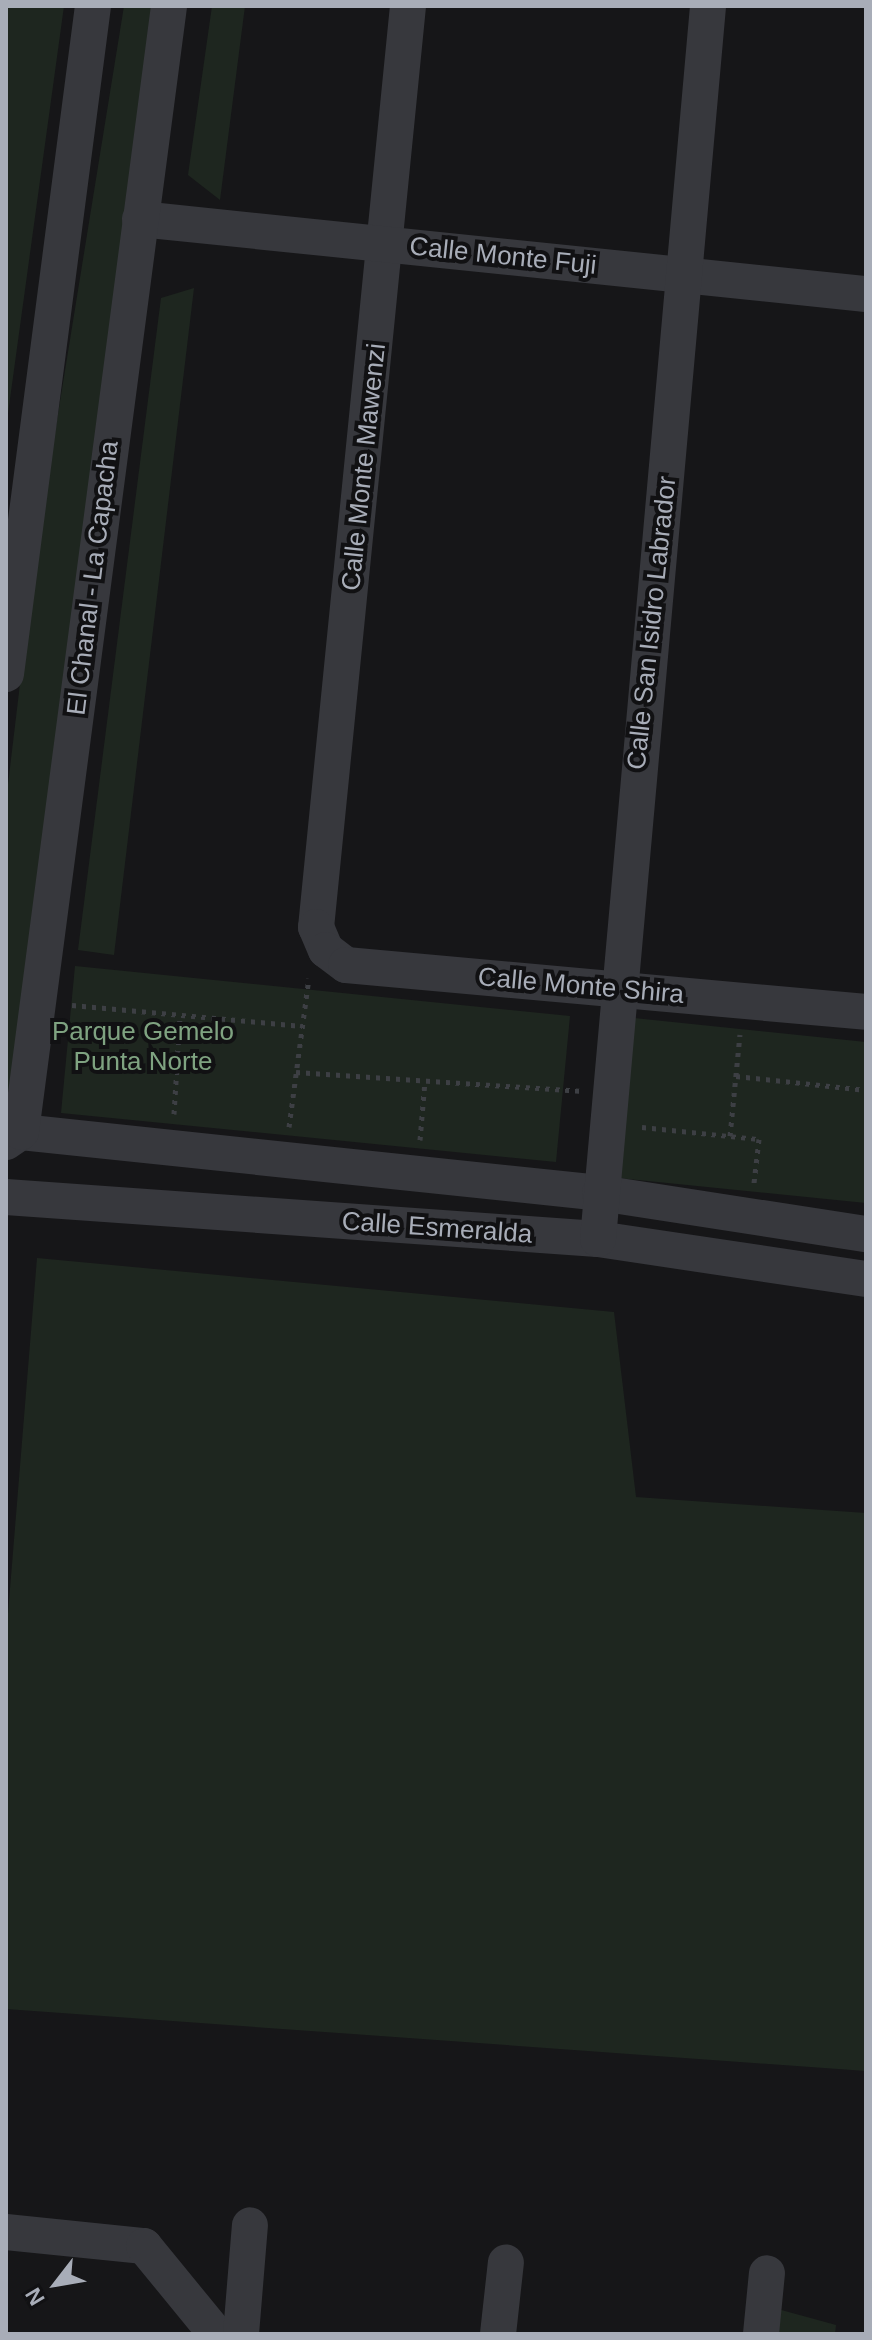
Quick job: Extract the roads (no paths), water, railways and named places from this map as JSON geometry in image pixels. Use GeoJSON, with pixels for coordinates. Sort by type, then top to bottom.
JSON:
{"type":"FeatureCollection","features":[{"type":"Feature","properties":{"kind":"street"},"geometry":{"type":"LineString","coordinates":[[6,674],[8,627],[93,6]]}},
{"type":"Feature","properties":{"kind":"street","name":"El Chanal - La Capacha"},"geometry":{"type":"LineString","coordinates":[[13,1137],[38,1002],[169,6]]}},
{"type":"Feature","properties":{"kind":"street","name":"Calle Monte Mawenzi"},"geometry":{"type":"LineString","coordinates":[[316,927],[387,244],[408,6]]}},
{"type":"Feature","properties":{"kind":"street","name":"Calle San Isidro Labrador"},"geometry":{"type":"LineString","coordinates":[[598,1239],[617,990],[686,275],[708,6]]}},
{"type":"Feature","properties":{"kind":"street","name":"Calle Monte Fuji"},"geometry":{"type":"LineString","coordinates":[[140,219],[866,294]]}},
{"type":"Feature","properties":{"kind":"street","name":"Calle Monte Shira"},"geometry":{"type":"LineString","coordinates":[[316,927],[326,950],[346,965],[866,1012]]}},
{"type":"Feature","properties":{"kind":"street","name":"Calle Esmeralda"},"geometry":{"type":"LineString","coordinates":[[13,1137],[171,1147],[600,1193],[866,1234]]}},
{"type":"Feature","properties":{"kind":"street","name":"Calle Esmeralda"},"geometry":{"type":"LineString","coordinates":[[6,1197],[598,1239],[866,1279]]}},
{"type":"Feature","properties":{"kind":"street"},"geometry":{"type":"LineString","coordinates":[[241,2334],[250,2225]]}},
{"type":"Feature","properties":{"kind":"street"},"geometry":{"type":"LineString","coordinates":[[6,2232],[144,2246],[216,2334]]}},
{"type":"Feature","properties":{"kind":"street"},"geometry":{"type":"LineString","coordinates":[[498,2334],[506,2262]]}},
{"type":"Feature","properties":{"kind":"street"},"geometry":{"type":"LineString","coordinates":[[761,2334],[767,2273]]}},
{"type":"Feature","properties":{"kind":"park label","name":"Parque Gemelo Punta Norte"},"geometry":{"type":"Point","coordinates":[143,1047]}}]}
